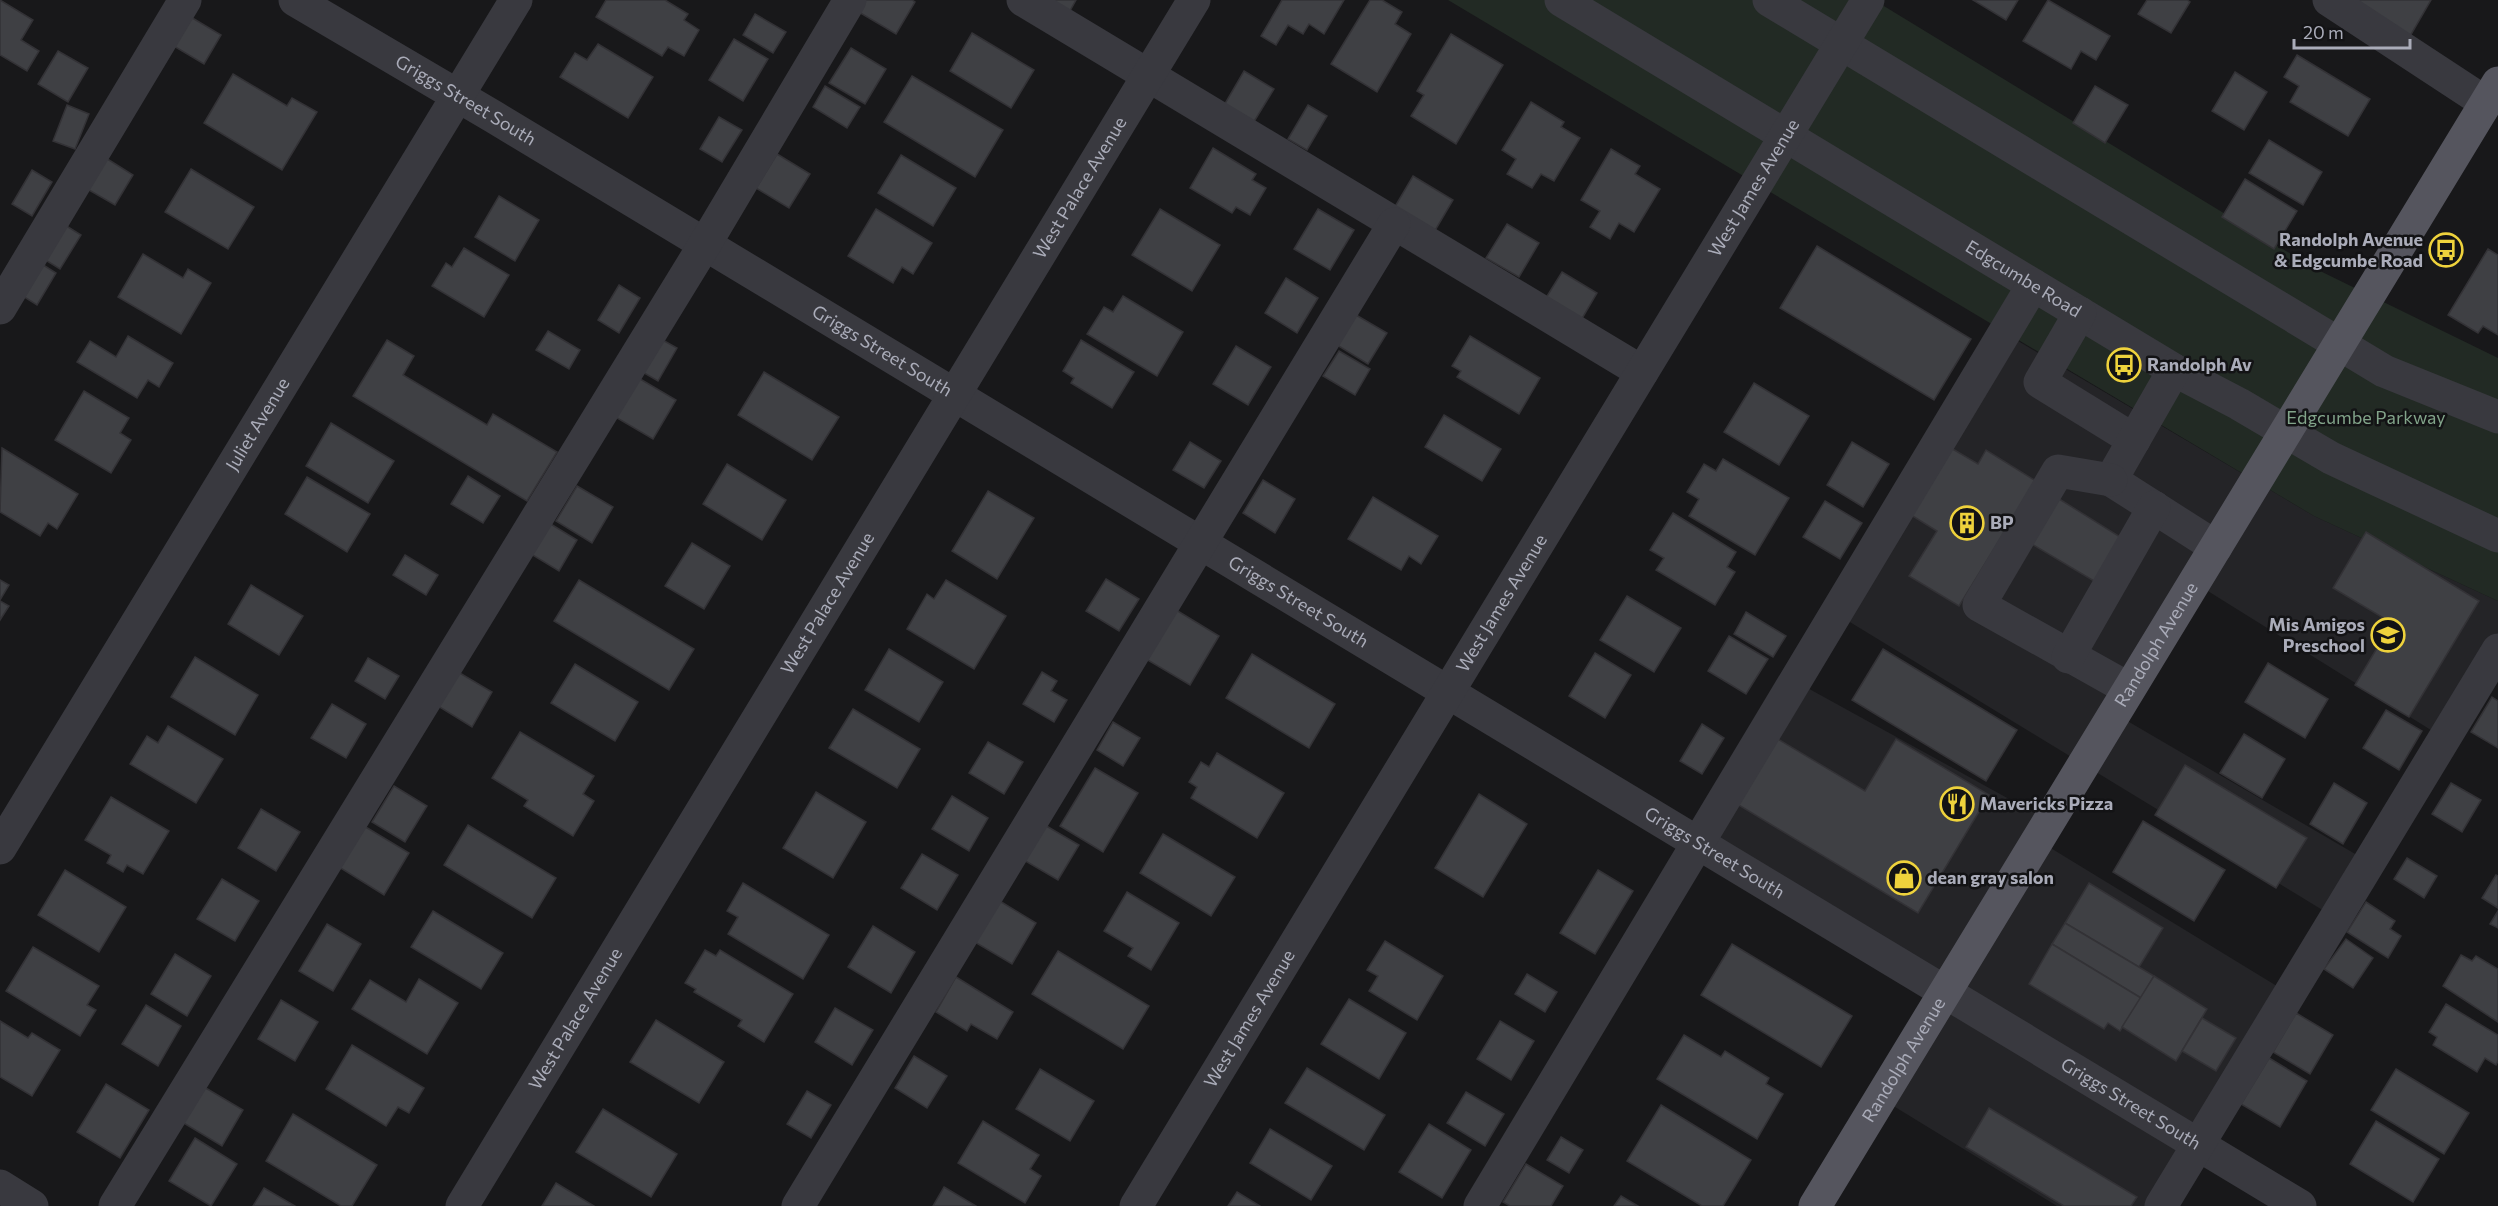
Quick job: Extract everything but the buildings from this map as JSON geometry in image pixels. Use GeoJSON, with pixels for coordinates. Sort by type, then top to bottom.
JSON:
{"type":"FeatureCollection","features":[{"type":"Feature","properties":{"kind":"main road","name":"Randolph Avenue"},"geometry":{"type":"LineString","coordinates":[[1815,1206],[2492,93]]}},
{"type":"Feature","properties":{"kind":"street"},"geometry":{"type":"LineString","coordinates":[[0,308],[186,0]]}},
{"type":"Feature","properties":{"kind":"street","name":"Griggs Street South"},"geometry":{"type":"LineString","coordinates":[[295,0],[458,95],[2300,1206]]}},
{"type":"Feature","properties":{"kind":"street","name":"Juliet Avenue"},"geometry":{"type":"LineString","coordinates":[[0,848],[516,0]]}},
{"type":"Feature","properties":{"kind":"street"},"geometry":{"type":"LineString","coordinates":[[116,1206],[705,244],[850,0]]}},
{"type":"Feature","properties":{"kind":"street"},"geometry":{"type":"LineString","coordinates":[[1023,0],[1642,372]]}},
{"type":"Feature","properties":{"kind":"street","name":"West Palace Avenue"},"geometry":{"type":"LineString","coordinates":[[462,1206],[1194,0]]}},
{"type":"Feature","properties":{"kind":"street","name":"Edgcumbe Road"},"geometry":{"type":"LineString","coordinates":[[1562,0],[2174,370],[2240,404],[2331,458],[2498,537]]}},
{"type":"Feature","properties":{"kind":"street"},"geometry":{"type":"LineString","coordinates":[[1769,0],[2384,371],[2498,417]]}},
{"type":"Feature","properties":{"kind":"street","name":"West James Avenue"},"geometry":{"type":"LineString","coordinates":[[1136,1206],[1868,0]]}},
{"type":"Feature","properties":{"kind":"street"},"geometry":{"type":"LineString","coordinates":[[2329,0],[2492,93]]}},
{"type":"Feature","properties":{"kind":"street"},"geometry":{"type":"LineString","coordinates":[[798,1206],[1202,544],[1394,224]]}},
{"type":"Feature","properties":{"kind":"street"},"geometry":{"type":"LineString","coordinates":[[1479,1206],[1699,844],[2033,285]]}},
{"type":"Feature","properties":{"kind":"street"},"geometry":{"type":"LineString","coordinates":[[2080,313],[2040,382],[2134,440]]}},
{"type":"Feature","properties":{"kind":"street"},"geometry":{"type":"LineString","coordinates":[[2111,480],[2174,370]]}},
{"type":"Feature","properties":{"kind":"street"},"geometry":{"type":"LineString","coordinates":[[2129,689],[2068,657],[1979,605],[2058,471],[2111,480],[2216,547]]}},
{"type":"Feature","properties":{"kind":"street"},"geometry":{"type":"LineString","coordinates":[[2068,657],[2154,507]]}},
{"type":"Feature","properties":{"kind":"street"},"geometry":{"type":"LineString","coordinates":[[2161,1206],[2498,650]]}},
{"type":"Feature","properties":{"kind":"street"},"geometry":{"type":"LineString","coordinates":[[0,1186],[32,1206]]}},
{"type":"Feature","properties":{"kind":"shaded area"},"geometry":{"type":"Polygon","coordinates":[[[2008,335],[2314,516],[2498,601],[2498,669],[2455,745],[2203,588],[2124,719],[2362,858],[2329,914],[1840,616],[2008,335]]]}},
{"type":"Feature","properties":{"kind":"shaded area"},"geometry":{"type":"Polygon","coordinates":[[[1793,680],[2060,827],[2049,847],[2285,991],[2156,1206],[2057,1206],[1882,1099],[1947,993],[1696,842],[1793,680]]]}},
{"type":"Feature","properties":{"kind":"green space","name":"Edgcumbe Parkway"},"geometry":{"type":"Polygon","coordinates":[[[1448,0],[1874,0],[2314,268],[2498,358],[2498,601],[2314,516],[1448,0]]]}},
{"type":"Feature","properties":{"kind":"place","name":"Randolph Avenue & Edgcumbe Road"},"geometry":{"type":"Point","coordinates":[2446,250]}},
{"type":"Feature","properties":{"kind":"place","name":"Randolph Av"},"geometry":{"type":"Point","coordinates":[2124,365]}},
{"type":"Feature","properties":{"kind":"place","name":"BP"},"geometry":{"type":"Point","coordinates":[1967,523]}},
{"type":"Feature","properties":{"kind":"place","name":"Mis Amigos Preschool"},"geometry":{"type":"Point","coordinates":[2388,635]}},
{"type":"Feature","properties":{"kind":"place","name":"Mavericks Pizza"},"geometry":{"type":"Point","coordinates":[1957,804]}},
{"type":"Feature","properties":{"kind":"place","name":"dean gray salon"},"geometry":{"type":"Point","coordinates":[1904,878]}}]}
